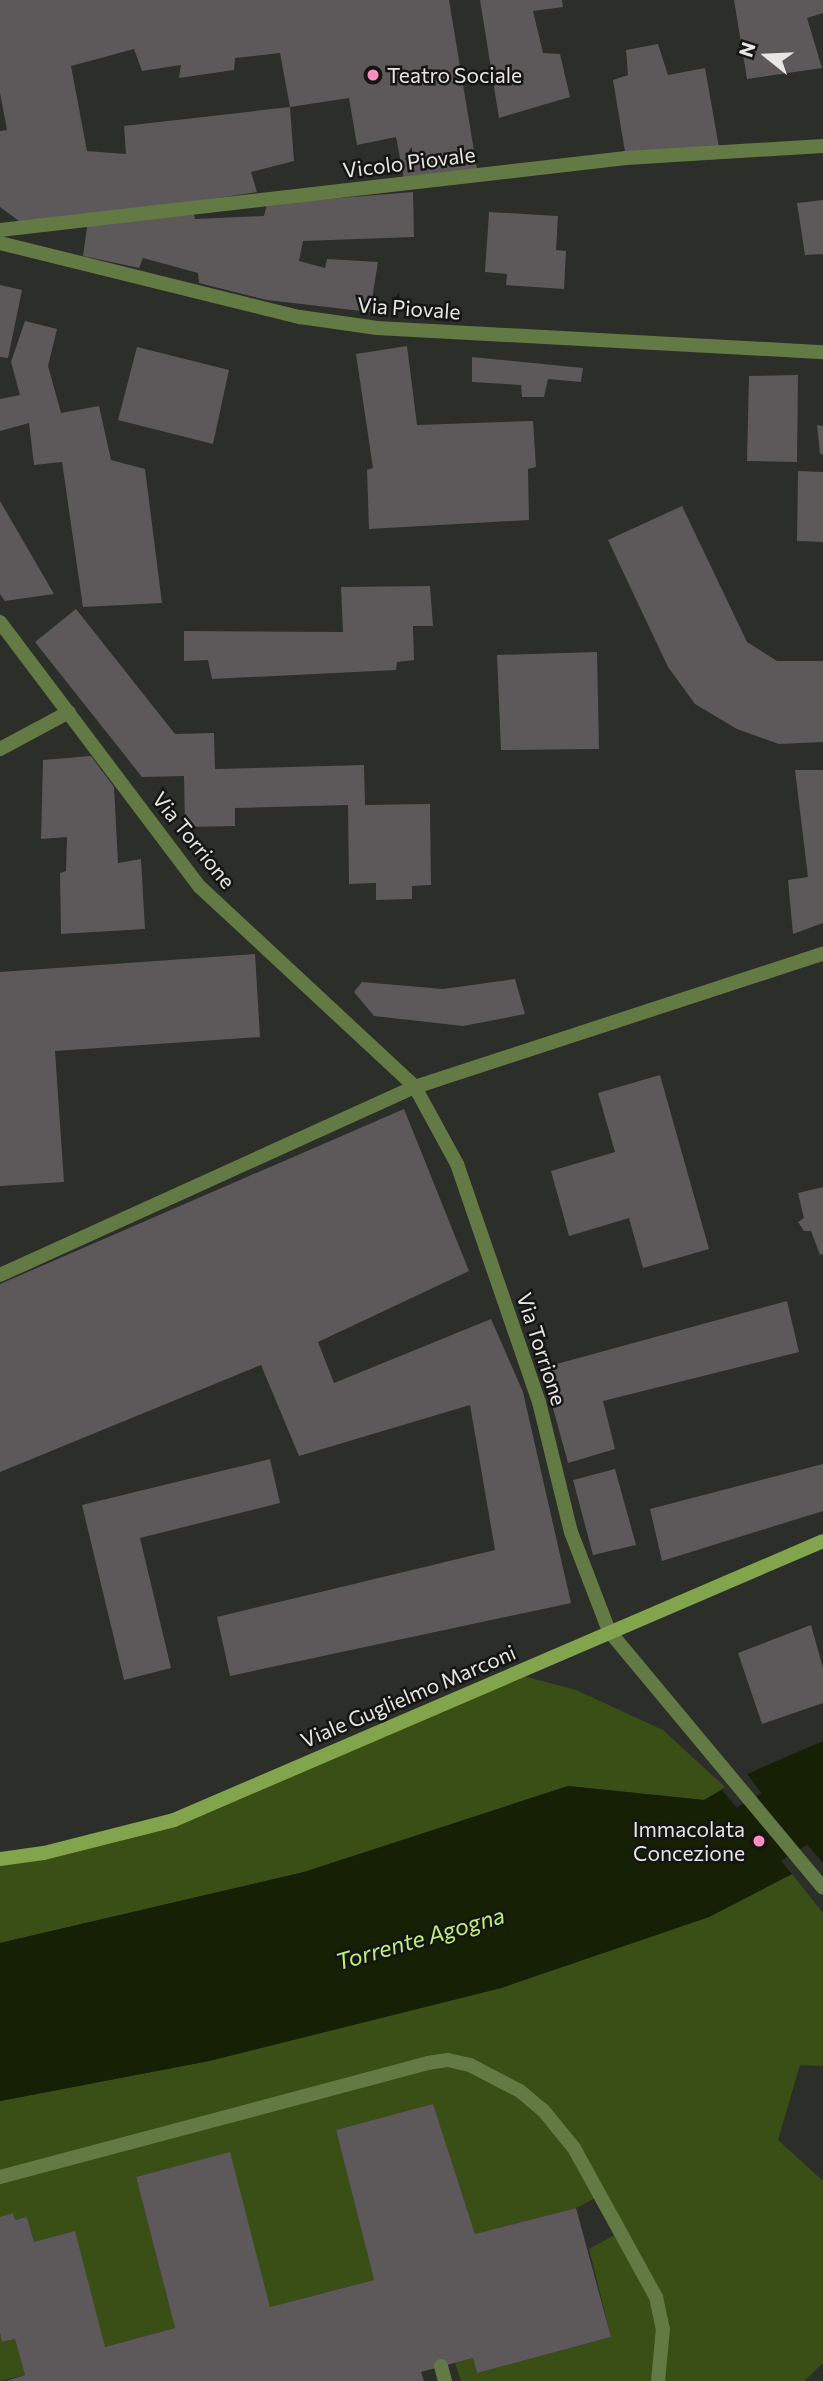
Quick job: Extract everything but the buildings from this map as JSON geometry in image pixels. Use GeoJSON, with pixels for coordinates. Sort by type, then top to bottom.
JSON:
{"type":"FeatureCollection","features":[{"type":"Feature","properties":{"kind":"main road","name":"Viale Guglielmo Marconi"},"geometry":{"type":"LineString","coordinates":[[0,1859],[44,1853],[174,1820],[823,1541]]}},
{"type":"Feature","properties":{"kind":"street","name":"Vicolo Piovale"},"geometry":{"type":"LineString","coordinates":[[0,230],[626,158],[823,146]]}},
{"type":"Feature","properties":{"kind":"street","name":"Via Piovale"},"geometry":{"type":"LineString","coordinates":[[0,243],[300,317],[377,328],[823,352]]}},
{"type":"Feature","properties":{"kind":"street","name":"Via Torrione"},"geometry":{"type":"LineString","coordinates":[[0,622],[200,887],[415,1087],[457,1164],[539,1402],[571,1532],[609,1631],[821,1886]]}},
{"type":"Feature","properties":{"kind":"street"},"geometry":{"type":"LineString","coordinates":[[0,749],[69,712]]}},
{"type":"Feature","properties":{"kind":"street"},"geometry":{"type":"LineString","coordinates":[[0,1275],[415,1087],[823,954]]}},
{"type":"Feature","properties":{"kind":"street"},"geometry":{"type":"LineString","coordinates":[[0,2177],[428,2063],[449,2060],[470,2065],[520,2091],[543,2110],[574,2148],[656,2297],[663,2329],[658,2381]]}},
{"type":"Feature","properties":{"kind":"green space"},"geometry":{"type":"Polygon","coordinates":[[[512,1673],[576,1690],[663,1730],[725,1787],[704,1800],[568,1786],[304,1872],[0,1943],[0,1859],[174,1820],[512,1673]]]}},
{"type":"Feature","properties":{"kind":"green space"},"geometry":{"type":"Polygon","coordinates":[[[792,1874],[823,1913],[823,2066],[800,2065],[778,2140],[823,2181],[823,2363],[804,2381],[461,2381],[455,2363],[473,2358],[477,2373],[611,2337],[589,2249],[620,2232],[599,2196],[576,2208],[475,2234],[433,2105],[336,2130],[374,2280],[270,2307],[229,2153],[136,2177],[175,2328],[105,2347],[34,2242],[27,2217],[15,2220],[13,2214],[0,2217],[0,2101],[209,2061],[501,1988],[709,1917],[792,1874]]]}},
{"type":"Feature","properties":{"kind":"green space"},"geometry":{"type":"Polygon","coordinates":[[[0,2333],[3,2342],[15,2339],[25,2375],[0,2381],[0,2333]]]}},
{"type":"Feature","properties":{"kind":"water"},"geometry":{"type":"Polygon","coordinates":[[[823,1741],[823,1863],[794,1830],[801,1818],[794,1808],[775,1811],[747,1774],[823,1741]]]}},
{"type":"Feature","properties":{"kind":"water"},"geometry":{"type":"Polygon","coordinates":[[[568,1786],[704,1800],[722,1790],[792,1874],[709,1917],[501,1988],[209,2061],[0,2101],[0,1943],[304,1872],[568,1786]]]}},
{"type":"Feature","properties":{"kind":"waterway","name":"Torrente Agogna"},"geometry":{"type":"LineString","coordinates":[[672,1866],[737,1847],[823,1796]]}},
{"type":"Feature","properties":{"kind":"place","name":"Teatro Sociale"},"geometry":{"type":"Point","coordinates":[373,75]}},
{"type":"Feature","properties":{"kind":"place","name":"Immacolata Concezione"},"geometry":{"type":"Point","coordinates":[759,1841]}}]}
